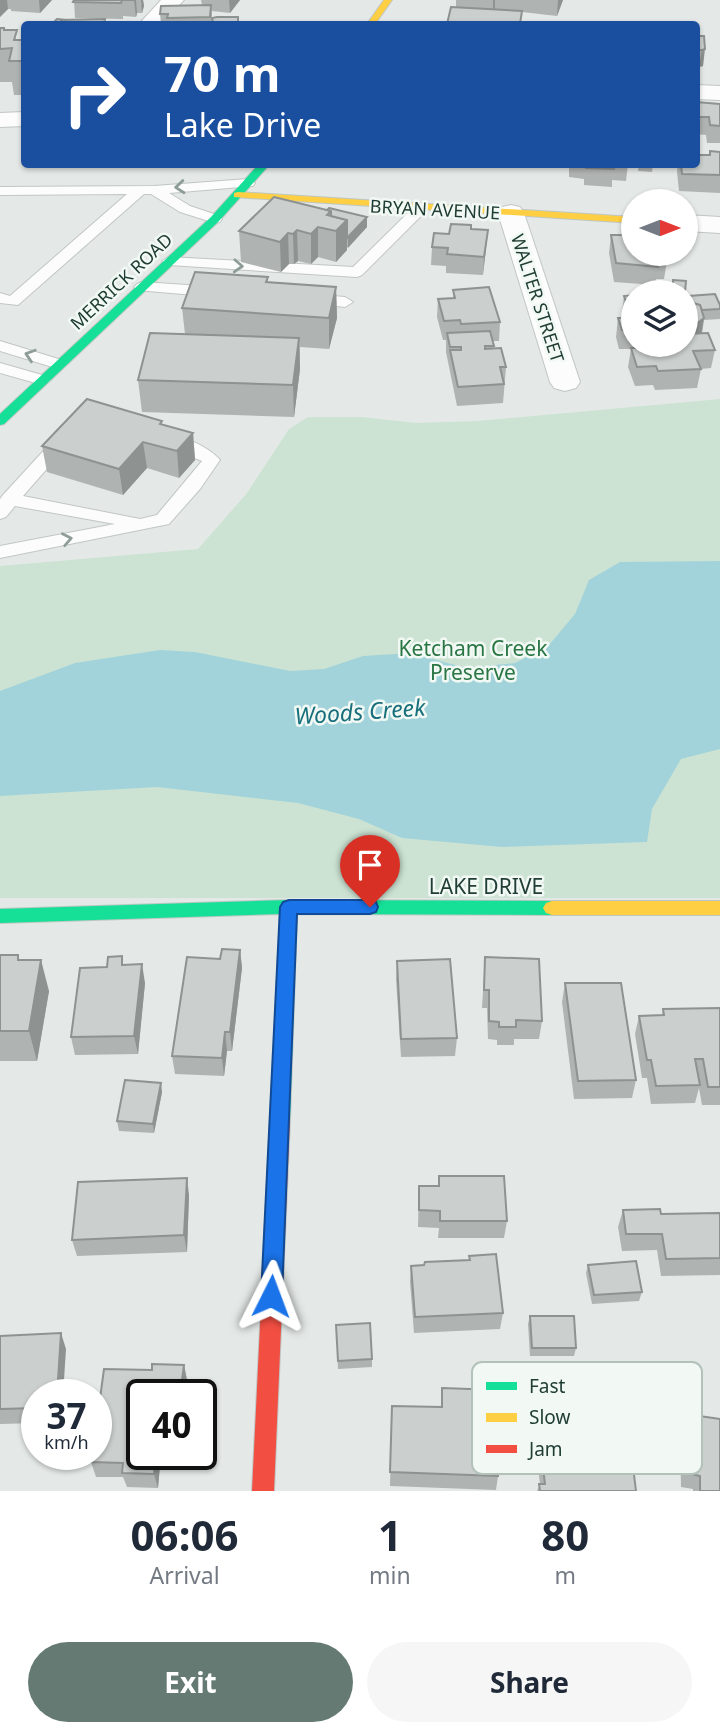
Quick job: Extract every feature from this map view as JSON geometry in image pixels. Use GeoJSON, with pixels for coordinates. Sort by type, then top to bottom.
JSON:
{"type":"FeatureCollection","features":[{"type":"Feature","properties":{"kind":"street"},"geometry":{"type":"LineString","coordinates":[[153,21],[173,0]]}},
{"type":"Feature","properties":{"kind":"street"},"geometry":{"type":"LineString","coordinates":[[376,21],[388,0]]}},
{"type":"Feature","properties":{"kind":"street"},"geometry":{"type":"LineString","coordinates":[[700,92],[720,93]]}},
{"type":"Feature","properties":{"kind":"street"},"geometry":{"type":"LineString","coordinates":[[0,120],[21,119]]}},
{"type":"Feature","properties":{"kind":"street","name":"MERRICK ROAD"},"geometry":{"type":"LineString","coordinates":[[0,421],[215,219],[261,168]]}},
{"type":"Feature","properties":{"kind":"street","name":"BRYAN AVENUE"},"geometry":{"type":"LineString","coordinates":[[243,189],[422,207],[621,219]]}},
{"type":"Feature","properties":{"kind":"street","name":"WALTER STREET"},"geometry":{"type":"LineString","coordinates":[[511,213],[565,382]]}},
{"type":"Feature","properties":{"kind":"street"},"geometry":{"type":"LineString","coordinates":[[698,224],[720,225]]}},
{"type":"Feature","properties":{"kind":"street"},"geometry":{"type":"LineString","coordinates":[[262,1491],[289,907]]}},
{"type":"Feature","properties":{"kind":"street","name":"LAKE DRIVE"},"geometry":{"type":"LineString","coordinates":[[0,916],[289,907],[720,908]]}},
{"type":"Feature","properties":{"kind":"lane"},"geometry":{"type":"LineString","coordinates":[[0,191],[243,189]]}},
{"type":"Feature","properties":{"kind":"lane"},"geometry":{"type":"LineString","coordinates":[[147,190],[185,209],[215,219]]}},
{"type":"Feature","properties":{"kind":"lane"},"geometry":{"type":"LineString","coordinates":[[0,298],[13,302],[147,190]]}},
{"type":"Feature","properties":{"kind":"lane"},"geometry":{"type":"LineString","coordinates":[[169,261],[357,272],[422,207]]}},
{"type":"Feature","properties":{"kind":"lane"},"geometry":{"type":"LineString","coordinates":[[142,287],[235,293]]}},
{"type":"Feature","properties":{"kind":"lane"},"geometry":{"type":"LineString","coordinates":[[290,297],[345,302]]}},
{"type":"Feature","properties":{"kind":"lane"},"geometry":{"type":"LineString","coordinates":[[0,346],[60,364]]}},
{"type":"Feature","properties":{"kind":"lane"},"geometry":{"type":"LineString","coordinates":[[0,368],[43,380]]}},
{"type":"Feature","properties":{"kind":"lane"},"geometry":{"type":"LineString","coordinates":[[5,506],[55,446],[74,431]]}},
{"type":"Feature","properties":{"kind":"lane"},"geometry":{"type":"LineString","coordinates":[[0,552],[163,520],[194,485],[211,460],[203,453],[151,434]]}},
{"type":"Feature","properties":{"kind":"lane"},"geometry":{"type":"LineString","coordinates":[[5,506],[145,524]]}},
{"type":"Feature","properties":{"kind":"green space","name":"Ketcham Creek Preserve"},"geometry":{"type":"Polygon","coordinates":[[[720,399],[720,898],[0,898],[0,566],[198,549],[247,493],[289,429],[308,417],[362,417],[416,423],[477,421],[720,399]]]}},
{"type":"Feature","properties":{"kind":"water","name":"Woods Creek"},"geometry":{"type":"Polygon","coordinates":[[[720,561],[720,749],[681,759],[652,809],[647,842],[502,847],[402,838],[359,819],[298,803],[157,787],[0,796],[0,691],[75,663],[160,650],[195,652],[290,671],[324,669],[363,656],[411,653],[466,668],[515,663],[549,645],[575,614],[589,580],[620,562],[720,561]]]}},
{"type":"Feature","properties":{"kind":"building"},"geometry":{"type":"Polygon","coordinates":[[[122,0],[121,3],[73,2],[122,0]]]}},
{"type":"Feature","properties":{"kind":"building"},"geometry":{"type":"Polygon","coordinates":[[[211,5],[210,17],[167,18],[168,14],[160,14],[161,6],[211,5]]]}},
{"type":"Feature","properties":{"kind":"building"},"geometry":{"type":"Polygon","coordinates":[[[451,7],[522,11],[520,21],[448,21],[451,7]]]}},
{"type":"Feature","properties":{"kind":"building"},"geometry":{"type":"Polygon","coordinates":[[[238,17],[238,21],[213,21],[212,18],[238,17]]]}},
{"type":"Feature","properties":{"kind":"building"},"geometry":{"type":"Polygon","coordinates":[[[105,19],[105,21],[61,20],[105,19]]]}},
{"type":"Feature","properties":{"kind":"building"},"geometry":{"type":"Polygon","coordinates":[[[0,28],[17,30],[14,40],[21,40],[21,61],[9,61],[12,48],[0,49],[0,28]]]}},
{"type":"Feature","properties":{"kind":"building"},"geometry":{"type":"Polygon","coordinates":[[[700,36],[704,36],[705,49],[702,50],[700,36]]]}},
{"type":"Feature","properties":{"kind":"building"},"geometry":{"type":"Polygon","coordinates":[[[700,102],[720,104],[720,126],[710,125],[709,117],[700,117],[700,102]]]}},
{"type":"Feature","properties":{"kind":"building"},"geometry":{"type":"Polygon","coordinates":[[[710,151],[720,152],[720,175],[682,174],[681,168],[700,168],[700,155],[710,155],[710,151]]]}},
{"type":"Feature","properties":{"kind":"building"},"geometry":{"type":"Polygon","coordinates":[[[274,197],[331,211],[327,215],[347,220],[336,231],[318,227],[311,234],[297,230],[293,234],[288,233],[280,242],[239,231],[274,197]]]}},
{"type":"Feature","properties":{"kind":"building"},"geometry":{"type":"Polygon","coordinates":[[[329,208],[367,217],[347,238],[347,220],[331,216],[331,211],[327,210],[329,208]]]}},
{"type":"Feature","properties":{"kind":"building"},"geometry":{"type":"Polygon","coordinates":[[[451,224],[471,225],[471,229],[488,230],[484,257],[447,254],[448,248],[432,247],[434,233],[449,234],[451,224]]]}},
{"type":"Feature","properties":{"kind":"building"},"geometry":{"type":"Polygon","coordinates":[[[611,235],[621,235],[621,263],[616,263],[611,235]]]}},
{"type":"Feature","properties":{"kind":"building"},"geometry":{"type":"Polygon","coordinates":[[[195,272],[268,277],[266,282],[336,287],[329,318],[182,308],[195,272]]]}},
{"type":"Feature","properties":{"kind":"building"},"geometry":{"type":"Polygon","coordinates":[[[489,287],[500,322],[461,324],[460,320],[444,321],[438,299],[455,298],[453,290],[489,287]]]}},
{"type":"Feature","properties":{"kind":"building"},"geometry":{"type":"Polygon","coordinates":[[[715,294],[720,309],[702,310],[698,304],[698,295],[715,294]]]}},
{"type":"Feature","properties":{"kind":"building"},"geometry":{"type":"Polygon","coordinates":[[[698,304],[700,305],[704,318],[698,323],[698,304]]]}},
{"type":"Feature","properties":{"kind":"building"},"geometry":{"type":"Polygon","coordinates":[[[490,331],[494,346],[485,346],[485,349],[501,348],[506,367],[500,367],[504,384],[458,387],[450,350],[461,350],[461,347],[450,347],[447,333],[490,331]]]}},
{"type":"Feature","properties":{"kind":"building"},"geometry":{"type":"Polygon","coordinates":[[[150,333],[299,338],[293,385],[138,380],[150,333]]]}},
{"type":"Feature","properties":{"kind":"building"},"geometry":{"type":"Polygon","coordinates":[[[698,333],[708,333],[715,350],[698,351],[698,333]]]}},
{"type":"Feature","properties":{"kind":"building"},"geometry":{"type":"Polygon","coordinates":[[[634,357],[696,357],[701,369],[658,371],[656,366],[637,367],[634,357]]]}},
{"type":"Feature","properties":{"kind":"building"},"geometry":{"type":"Polygon","coordinates":[[[87,399],[193,433],[177,451],[143,442],[119,469],[42,446],[87,399]]]}},
{"type":"Feature","properties":{"kind":"building"},"geometry":{"type":"Polygon","coordinates":[[[222,949],[240,950],[230,1032],[225,1032],[222,1058],[172,1056],[187,957],[220,959],[222,949]]]}},
{"type":"Feature","properties":{"kind":"building"},"geometry":{"type":"Polygon","coordinates":[[[0,955],[18,955],[18,960],[41,960],[29,1031],[0,1031],[0,955]]]}},
{"type":"Feature","properties":{"kind":"building"},"geometry":{"type":"Polygon","coordinates":[[[122,956],[122,965],[142,964],[134,1036],[71,1037],[80,968],[107,967],[108,957],[122,956]]]}},
{"type":"Feature","properties":{"kind":"building"},"geometry":{"type":"Polygon","coordinates":[[[485,957],[539,959],[542,1021],[516,1020],[516,1027],[499,1027],[499,1022],[489,1021],[489,990],[484,990],[485,957]]]}},
{"type":"Feature","properties":{"kind":"building"},"geometry":{"type":"Polygon","coordinates":[[[450,959],[457,1038],[401,1039],[397,961],[450,959]]]}},
{"type":"Feature","properties":{"kind":"building"},"geometry":{"type":"Polygon","coordinates":[[[565,983],[621,983],[636,1080],[578,1081],[565,983]]]}},
{"type":"Feature","properties":{"kind":"building"},"geometry":{"type":"Polygon","coordinates":[[[720,1008],[720,1087],[708,1087],[703,1059],[695,1059],[700,1085],[656,1086],[651,1060],[647,1060],[639,1016],[664,1015],[663,1009],[720,1008]]]}},
{"type":"Feature","properties":{"kind":"building"},"geometry":{"type":"Polygon","coordinates":[[[125,1080],[161,1083],[153,1124],[117,1121],[125,1080]]]}},
{"type":"Feature","properties":{"kind":"building"},"geometry":{"type":"Polygon","coordinates":[[[439,1176],[504,1176],[507,1221],[440,1221],[440,1211],[419,1210],[419,1186],[439,1186],[439,1176]]]}},
{"type":"Feature","properties":{"kind":"building"},"geometry":{"type":"Polygon","coordinates":[[[187,1178],[184,1235],[72,1240],[78,1182],[187,1178]]]}},
{"type":"Feature","properties":{"kind":"building"},"geometry":{"type":"Polygon","coordinates":[[[660,1209],[661,1214],[720,1213],[720,1258],[666,1259],[662,1234],[626,1234],[623,1210],[660,1209]]]}},
{"type":"Feature","properties":{"kind":"building"},"geometry":{"type":"Polygon","coordinates":[[[496,1254],[503,1313],[415,1317],[411,1266],[424,1265],[425,1262],[470,1260],[469,1256],[496,1254]]]}},
{"type":"Feature","properties":{"kind":"building"},"geometry":{"type":"Polygon","coordinates":[[[636,1261],[642,1292],[594,1295],[588,1265],[636,1261]]]}},
{"type":"Feature","properties":{"kind":"building"},"geometry":{"type":"Polygon","coordinates":[[[530,1316],[574,1316],[576,1348],[532,1348],[530,1316]]]}},
{"type":"Feature","properties":{"kind":"building"},"geometry":{"type":"Polygon","coordinates":[[[370,1323],[372,1359],[338,1361],[336,1325],[370,1323]]]}},
{"type":"Feature","properties":{"kind":"building"},"geometry":{"type":"Polygon","coordinates":[[[61,1333],[58,1379],[21,1379],[21,1408],[0,1409],[0,1336],[61,1333]]]}},
{"type":"Feature","properties":{"kind":"building"},"geometry":{"type":"Polygon","coordinates":[[[152,1364],[184,1365],[182,1379],[126,1379],[126,1470],[154,1470],[154,1474],[122,1473],[123,1463],[112,1463],[112,1379],[103,1379],[104,1369],[152,1370],[152,1364]]]}},
{"type":"Feature","properties":{"kind":"building"},"geometry":{"type":"Polygon","coordinates":[[[442,1388],[472,1389],[472,1474],[498,1476],[390,1472],[392,1406],[442,1407],[442,1388]]]}},
{"type":"Feature","properties":{"kind":"building"},"geometry":{"type":"Polygon","coordinates":[[[702,1416],[720,1419],[720,1491],[700,1491],[700,1476],[691,1474],[702,1474],[702,1416]]]}},
{"type":"Feature","properties":{"kind":"building"},"geometry":{"type":"Polygon","coordinates":[[[544,1474],[634,1474],[636,1491],[540,1491],[539,1484],[545,1484],[544,1474]]]}},
{"type":"Feature","properties":{"kind":"traffic: fast"},"geometry":{"type":"LineString","coordinates":[[0,421],[215,219],[261,168]]}},
{"type":"Feature","properties":{"kind":"traffic: fast"},"geometry":{"type":"LineString","coordinates":[[0,916],[289,907],[552,908]]}},
{"type":"Feature","properties":{"kind":"traffic: fast"},"geometry":{"type":"LineString","coordinates":[[280,1120],[289,907]]}},
{"type":"Feature","properties":{"kind":"traffic: slow"},"geometry":{"type":"LineString","coordinates":[[373,21],[388,0]]}},
{"type":"Feature","properties":{"kind":"traffic: slow"},"geometry":{"type":"LineString","coordinates":[[238,195],[621,219]]}},
{"type":"Feature","properties":{"kind":"traffic: slow"},"geometry":{"type":"LineString","coordinates":[[552,908],[720,908]]}},
{"type":"Feature","properties":{"kind":"traffic: jam"},"geometry":{"type":"LineString","coordinates":[[263,1491],[280,1120]]}},
{"type":"Feature","properties":{"kind":"route"},"geometry":{"type":"LineString","coordinates":[[271,1296],[289,907],[370,907]]}}]}
